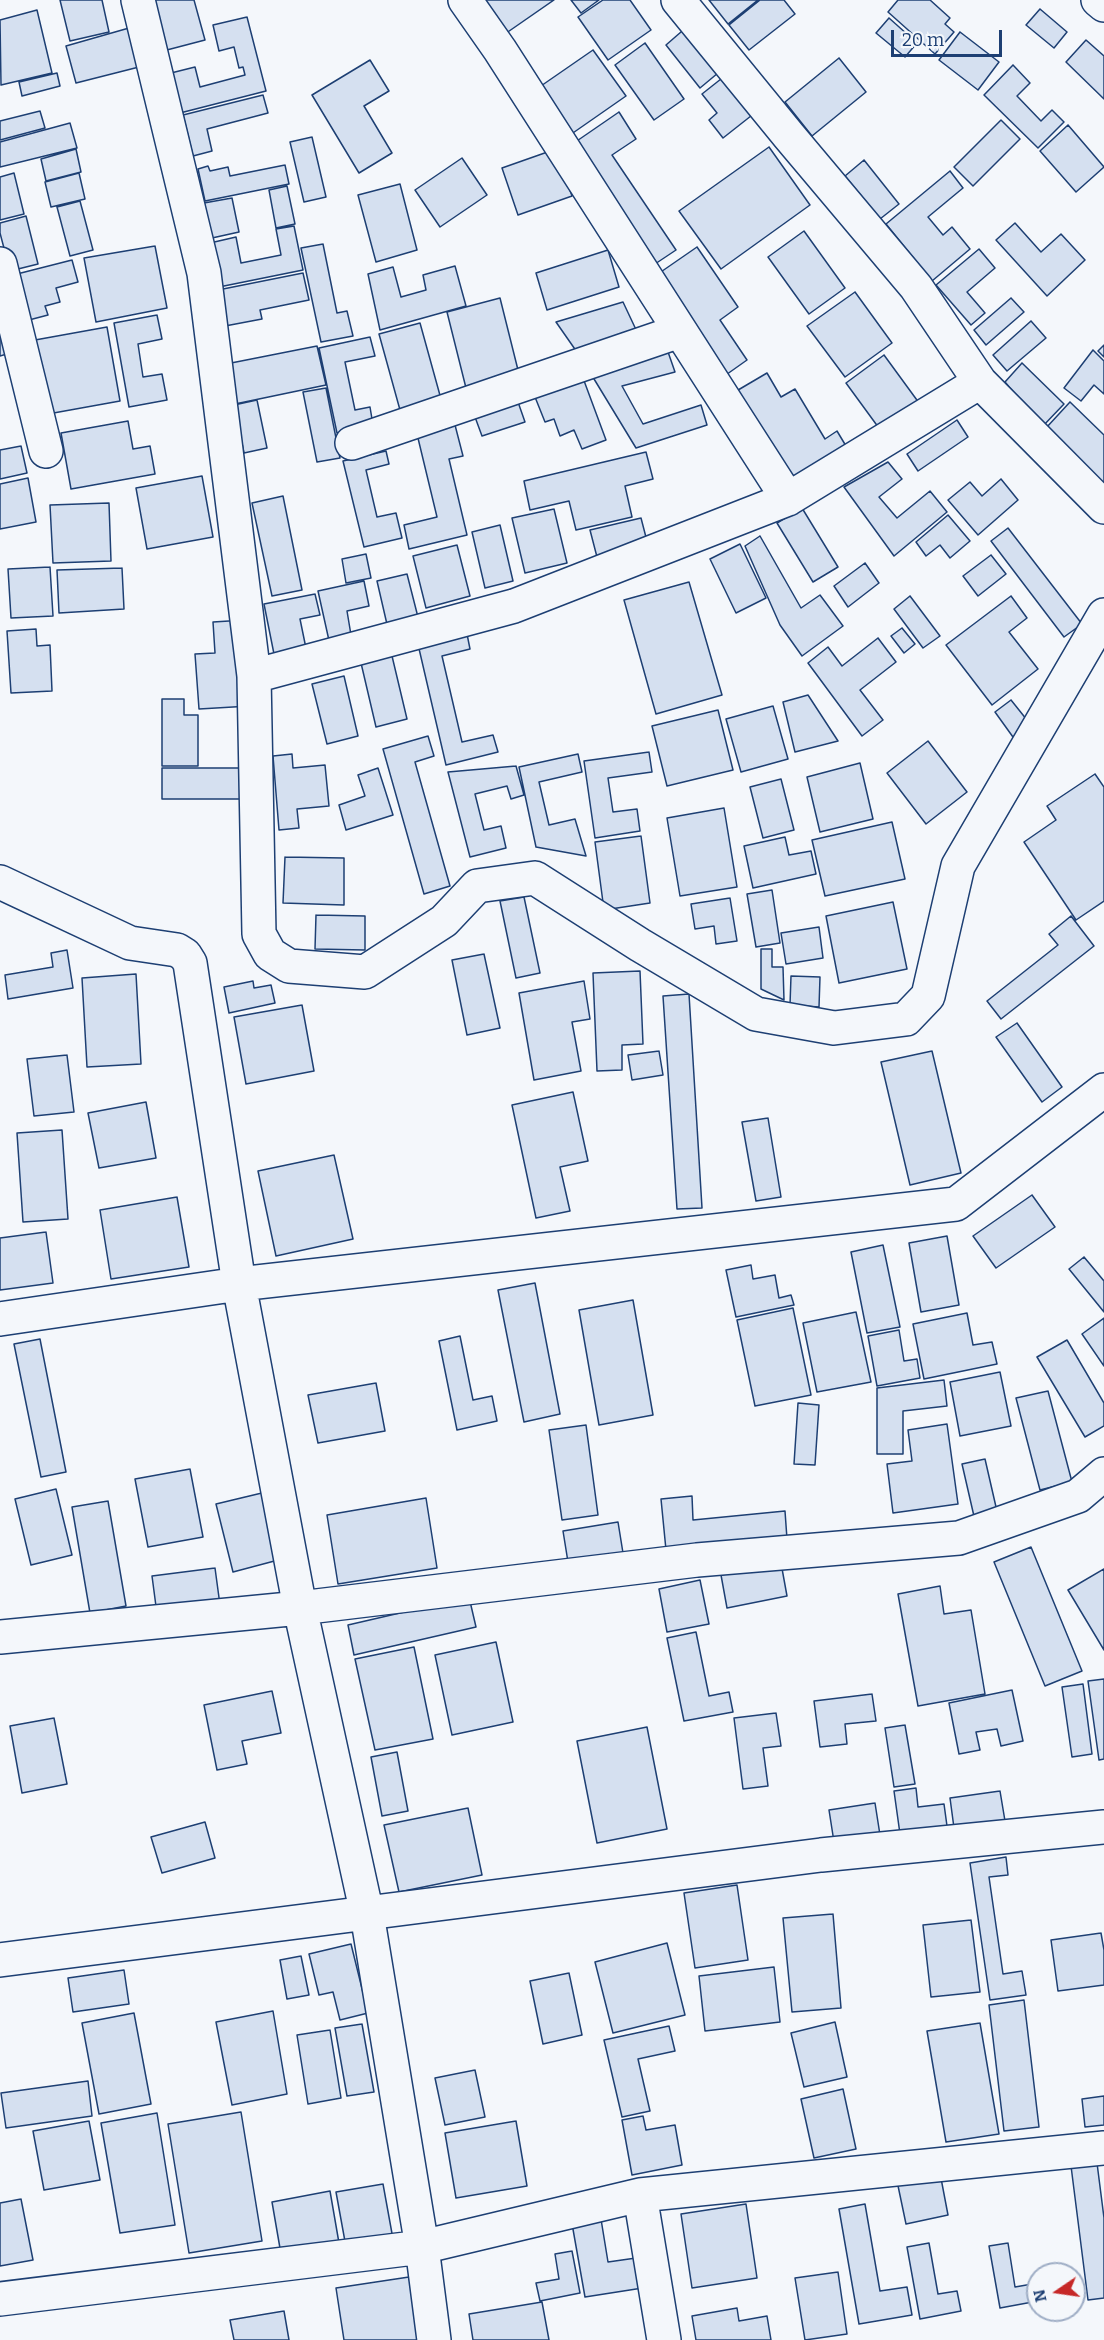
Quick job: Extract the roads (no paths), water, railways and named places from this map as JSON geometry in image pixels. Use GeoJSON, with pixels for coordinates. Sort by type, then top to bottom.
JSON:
{"type":"FeatureCollection","features":[{"type":"Feature","properties":{"kind":"street"},"geometry":{"type":"LineString","coordinates":[[138,0],[204,273],[254,676],[259,934],[270,954],[289,966],[365,972],[444,921],[477,886],[535,878],[640,945],[756,1014],[834,1028],[906,1018],[928,996],[958,866],[1104,615]]}},
{"type":"Feature","properties":{"kind":"street"},"geometry":{"type":"LineString","coordinates":[[465,0],[500,50],[788,499]]}},
{"type":"Feature","properties":{"kind":"street"},"geometry":{"type":"LineString","coordinates":[[678,0],[916,288],[980,382],[1104,507]]}},
{"type":"Feature","properties":{"kind":"street"},"geometry":{"type":"LineString","coordinates":[[1098,0],[1104,5]]}},
{"type":"Feature","properties":{"kind":"street"},"geometry":{"type":"LineString","coordinates":[[0,264],[46,451]]}},
{"type":"Feature","properties":{"kind":"street"},"geometry":{"type":"LineString","coordinates":[[352,443],[680,331]]}},
{"type":"Feature","properties":{"kind":"street"},"geometry":{"type":"LineString","coordinates":[[254,676],[514,606],[788,499],[980,382]]}},
{"type":"Feature","properties":{"kind":"street"},"geometry":{"type":"LineString","coordinates":[[0,882],[130,943],[177,950],[185,955],[190,963],[239,1284],[300,1608],[367,1914],[422,2247],[434,2340]]}},
{"type":"Feature","properties":{"kind":"street"},"geometry":{"type":"LineString","coordinates":[[0,1319],[239,1284],[956,1204],[1104,1090]]}},
{"type":"Feature","properties":{"kind":"street"},"geometry":{"type":"LineString","coordinates":[[0,1637],[300,1608],[697,1560],[959,1538],[1078,1496],[1104,1474]]}},
{"type":"Feature","properties":{"kind":"street"},"geometry":{"type":"LineString","coordinates":[[0,1960],[821,1855],[1104,1827]]}},
{"type":"Feature","properties":{"kind":"street"},"geometry":{"type":"LineString","coordinates":[[0,2299],[422,2247],[640,2195],[1104,2148]]}},
{"type":"Feature","properties":{"kind":"street"},"geometry":{"type":"LineString","coordinates":[[640,2195],[664,2340]]}}]}
